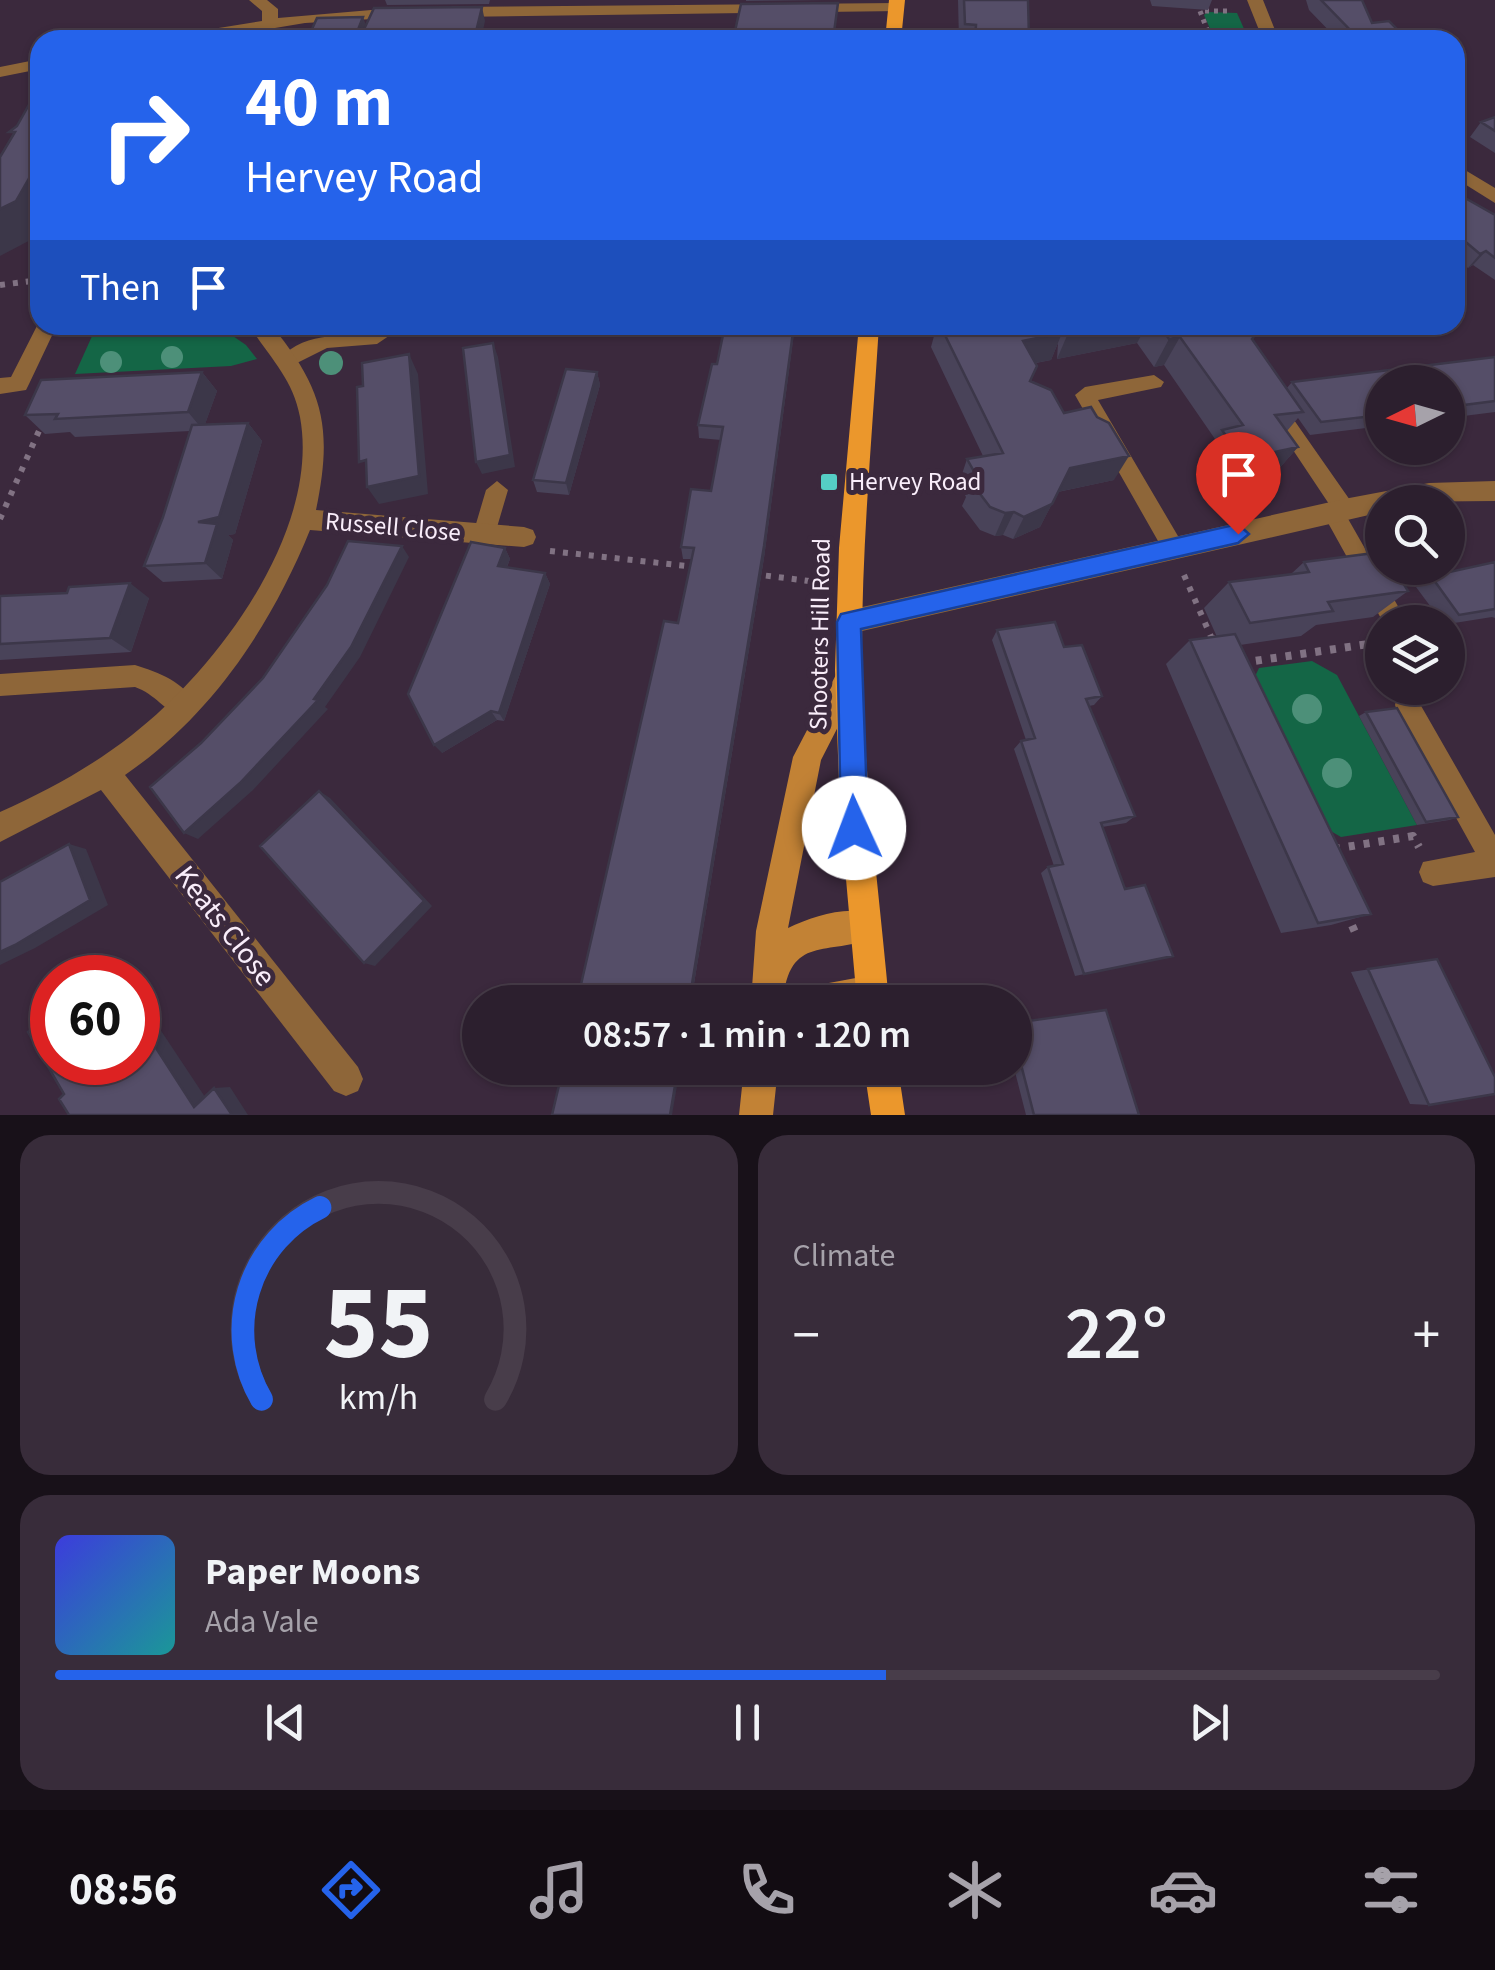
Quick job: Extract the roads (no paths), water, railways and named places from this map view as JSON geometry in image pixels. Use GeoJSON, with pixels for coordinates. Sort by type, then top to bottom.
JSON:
{"type":"FeatureCollection","features":[{"type":"Feature","properties":{"kind":"main road"},"geometry":{"type":"LineString","coordinates":[[894,30],[896,4]]}},
{"type":"Feature","properties":{"kind":"main road","name":"Shooters Hill Road"},"geometry":{"type":"LineString","coordinates":[[868,335],[849,622],[849,678],[854,828],[871,985]]}},
{"type":"Feature","properties":{"kind":"main road"},"geometry":{"type":"LineString","coordinates":[[768,985],[772,931],[807,757],[849,678]]}},
{"type":"Feature","properties":{"kind":"main road"},"geometry":{"type":"LineString","coordinates":[[768,985],[785,947],[806,934],[864,926]]}},
{"type":"Feature","properties":{"kind":"main road"},"geometry":{"type":"LineString","coordinates":[[756,1115],[759,1085]]}},
{"type":"Feature","properties":{"kind":"main road"},"geometry":{"type":"LineString","coordinates":[[884,1085],[888,1115]]}},
{"type":"Feature","properties":{"kind":"street"},"geometry":{"type":"LineString","coordinates":[[257,0],[270,9],[270,23]]}},
{"type":"Feature","properties":{"kind":"street"},"geometry":{"type":"LineString","coordinates":[[1255,0],[1267,30]]}},
{"type":"Feature","properties":{"kind":"street"},"geometry":{"type":"LineString","coordinates":[[434,12],[896,4]]}},
{"type":"Feature","properties":{"kind":"street"},"geometry":{"type":"LineString","coordinates":[[231,30],[347,7],[416,12]]}},
{"type":"Feature","properties":{"kind":"street"},"geometry":{"type":"LineString","coordinates":[[0,72],[30,66]]}},
{"type":"Feature","properties":{"kind":"street"},"geometry":{"type":"LineString","coordinates":[[1465,176],[1495,196]]}},
{"type":"Feature","properties":{"kind":"street"},"geometry":{"type":"LineString","coordinates":[[0,386],[18,384],[42,335]]}},
{"type":"Feature","properties":{"kind":"street"},"geometry":{"type":"LineString","coordinates":[[0,827],[105,772],[184,707],[254,618],[282,570],[302,519],[316,450],[313,409],[289,360],[268,335]]}},
{"type":"Feature","properties":{"kind":"street"},"geometry":{"type":"LineString","coordinates":[[849,622],[1338,511],[1429,493],[1495,492]]}},
{"type":"Feature","properties":{"kind":"street","name":"Russell Close"},"geometry":{"type":"LineString","coordinates":[[302,519],[484,534],[531,543]]}},
{"type":"Feature","properties":{"kind":"street","name":"Keats Close"},"geometry":{"type":"LineString","coordinates":[[105,772],[346,1079]]}},
{"type":"Feature","properties":{"kind":"lane"},"geometry":{"type":"LineString","coordinates":[[289,360],[324,341],[370,340],[379,335]]}},
{"type":"Feature","properties":{"kind":"lane"},"geometry":{"type":"LineString","coordinates":[[1154,382],[1085,395],[1174,548]]}},
{"type":"Feature","properties":{"kind":"lane"},"geometry":{"type":"LineString","coordinates":[[1266,394],[1338,511],[1386,605]]}},
{"type":"Feature","properties":{"kind":"lane","name":"Russell Close"},"geometry":{"type":"LineString","coordinates":[[484,534],[497,490]]}},
{"type":"Feature","properties":{"kind":"lane"},"geometry":{"type":"LineString","coordinates":[[0,686],[135,676],[161,685],[184,707]]}},
{"type":"Feature","properties":{"kind":"lane"},"geometry":{"type":"LineString","coordinates":[[1407,705],[1495,862],[1432,872]]}},
{"type":"Feature","properties":{"kind":"place","name":"Hervey Road"},"geometry":{"type":"Point","coordinates":[829,482]}}]}
